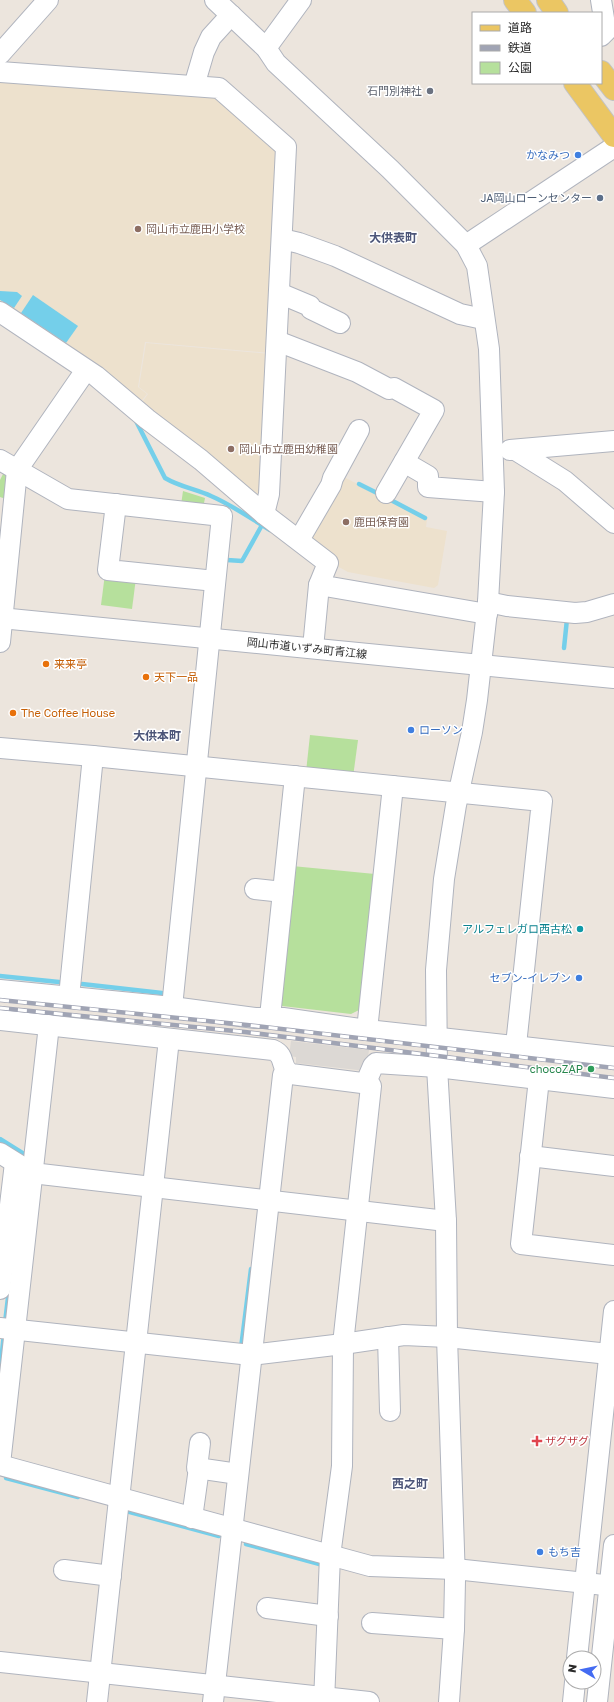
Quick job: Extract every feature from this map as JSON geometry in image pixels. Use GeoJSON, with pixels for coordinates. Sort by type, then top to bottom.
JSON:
{"type":"FeatureCollection","features":[{"type":"Feature","properties":{"kind":"main road"},"geometry":{"type":"LineString","coordinates":[[515,0],[524,12]]}},
{"type":"Feature","properties":{"kind":"main road"},"geometry":{"type":"LineString","coordinates":[[548,0],[556,12]]}},
{"type":"Feature","properties":{"kind":"main road"},"geometry":{"type":"LineString","coordinates":[[602,73],[614,89]]}},
{"type":"Feature","properties":{"kind":"main road"},"geometry":{"type":"LineString","coordinates":[[577,84],[614,136]]}},
{"type":"Feature","properties":{"kind":"street"},"geometry":{"type":"LineString","coordinates":[[0,54],[48,0]]}},
{"type":"Feature","properties":{"kind":"street"},"geometry":{"type":"LineString","coordinates":[[215,0],[266,48],[276,63],[390,169],[466,244],[476,266],[489,350],[494,449],[494,492],[487,607],[472,732],[459,793],[444,879],[436,970],[437,1066],[446,1221],[447,1337],[455,1569],[454,1628],[449,1702]]}},
{"type":"Feature","properties":{"kind":"street"},"geometry":{"type":"LineString","coordinates":[[266,48],[301,0]]}},
{"type":"Feature","properties":{"kind":"street"},"geometry":{"type":"LineString","coordinates":[[601,0],[606,31],[602,35]]}},
{"type":"Feature","properties":{"kind":"street"},"geometry":{"type":"LineString","coordinates":[[194,86],[204,52],[211,37],[231,15]]}},
{"type":"Feature","properties":{"kind":"street"},"geometry":{"type":"LineString","coordinates":[[0,72],[219,88],[286,147],[269,494],[264,514]]}},
{"type":"Feature","properties":{"kind":"street"},"geometry":{"type":"LineString","coordinates":[[466,244],[614,147]]}},
{"type":"Feature","properties":{"kind":"street"},"geometry":{"type":"LineString","coordinates":[[282,239],[299,243],[335,256],[460,314],[483,319]]}},
{"type":"Feature","properties":{"kind":"street"},"geometry":{"type":"LineString","coordinates":[[279,293],[310,306],[310,309],[340,323]]}},
{"type":"Feature","properties":{"kind":"street"},"geometry":{"type":"LineString","coordinates":[[0,312],[83,375],[201,460],[264,514],[328,563],[323,576],[313,648]]}},
{"type":"Feature","properties":{"kind":"street"},"geometry":{"type":"LineString","coordinates":[[277,341],[357,372],[389,389],[394,388],[434,410],[386,493]]}},
{"type":"Feature","properties":{"kind":"street"},"geometry":{"type":"LineString","coordinates":[[0,642],[1,618],[17,470],[83,375]]}},
{"type":"Feature","properties":{"kind":"street"},"geometry":{"type":"LineString","coordinates":[[299,540],[332,485],[333,478],[359,430]]}},
{"type":"Feature","properties":{"kind":"street"},"geometry":{"type":"LineString","coordinates":[[494,449],[517,451],[526,448],[614,441]]}},
{"type":"Feature","properties":{"kind":"street"},"geometry":{"type":"LineString","coordinates":[[517,451],[565,481],[614,523]]}},
{"type":"Feature","properties":{"kind":"street"},"geometry":{"type":"LineString","coordinates":[[0,460],[68,499],[222,516],[172,1007]]}},
{"type":"Feature","properties":{"kind":"street"},"geometry":{"type":"LineString","coordinates":[[404,462],[428,476],[428,487],[494,492]]}},
{"type":"Feature","properties":{"kind":"street"},"geometry":{"type":"LineString","coordinates":[[116,504],[108,570],[215,581]]}},
{"type":"Feature","properties":{"kind":"street"},"geometry":{"type":"LineString","coordinates":[[323,576],[487,607],[507,606],[574,613],[587,612],[614,604]]}},
{"type":"Feature","properties":{"kind":"street","name":"岡山市道いずみ町青江線"},"geometry":{"type":"LineString","coordinates":[[1,618],[614,678]]}},
{"type":"Feature","properties":{"kind":"street"},"geometry":{"type":"LineString","coordinates":[[0,748],[197,766],[542,801],[516,1045]]}},
{"type":"Feature","properties":{"kind":"street"},"geometry":{"type":"LineString","coordinates":[[69,996],[93,756]]}},
{"type":"Feature","properties":{"kind":"street"},"geometry":{"type":"LineString","coordinates":[[270,1017],[295,776]]}},
{"type":"Feature","properties":{"kind":"street"},"geometry":{"type":"LineString","coordinates":[[367,1030],[393,786]]}},
{"type":"Feature","properties":{"kind":"street"},"geometry":{"type":"LineString","coordinates":[[255,888],[283,892]]}},
{"type":"Feature","properties":{"kind":"street"},"geometry":{"type":"LineString","coordinates":[[0,990],[172,1007],[255,1018],[270,1017],[367,1030],[437,1036],[614,1057]]}},
{"type":"Feature","properties":{"kind":"street"},"geometry":{"type":"LineString","coordinates":[[0,1020],[273,1050],[282,1056],[286,1071],[283,1076],[268,1199],[214,1694]]}},
{"type":"Feature","properties":{"kind":"street"},"geometry":{"type":"LineString","coordinates":[[0,1289],[19,1165],[48,1026]]}},
{"type":"Feature","properties":{"kind":"street"},"geometry":{"type":"LineString","coordinates":[[97,1702],[169,1039]]}},
{"type":"Feature","properties":{"kind":"street"},"geometry":{"type":"LineString","coordinates":[[286,1071],[294,1075],[362,1083],[367,1080],[373,1066],[376,1063],[437,1066],[614,1088]]}},
{"type":"Feature","properties":{"kind":"street"},"geometry":{"type":"LineString","coordinates":[[540,1079],[521,1244],[614,1255]]}},
{"type":"Feature","properties":{"kind":"street"},"geometry":{"type":"LineString","coordinates":[[324,1700],[330,1556],[342,1466],[343,1344],[371,1086],[367,1080]]}},
{"type":"Feature","properties":{"kind":"street"},"geometry":{"type":"LineString","coordinates":[[530,1156],[614,1166]]}},
{"type":"Feature","properties":{"kind":"street"},"geometry":{"type":"LineString","coordinates":[[19,1165],[154,1187],[268,1199],[446,1221]]}},
{"type":"Feature","properties":{"kind":"street"},"geometry":{"type":"LineString","coordinates":[[19,1165],[0,1465],[370,1566],[455,1569],[612,1586]]}},
{"type":"Feature","properties":{"kind":"street"},"geometry":{"type":"LineString","coordinates":[[578,1650],[614,1311]]}},
{"type":"Feature","properties":{"kind":"street"},"geometry":{"type":"LineString","coordinates":[[8,1329],[136,1344],[251,1355],[404,1335],[447,1337],[609,1354]]}},
{"type":"Feature","properties":{"kind":"street"},"geometry":{"type":"LineString","coordinates":[[388,1337],[390,1411]]}},
{"type":"Feature","properties":{"kind":"street"},"geometry":{"type":"LineString","coordinates":[[192,1518],[199,1468],[197,1468],[200,1443]]}},
{"type":"Feature","properties":{"kind":"street"},"geometry":{"type":"LineString","coordinates":[[199,1468],[238,1474]]}},
{"type":"Feature","properties":{"kind":"street"},"geometry":{"type":"LineString","coordinates":[[597,1702],[612,1586],[614,1545]]}},
{"type":"Feature","properties":{"kind":"street"},"geometry":{"type":"LineString","coordinates":[[64,1570],[111,1576]]}},
{"type":"Feature","properties":{"kind":"street"},"geometry":{"type":"LineString","coordinates":[[268,1608],[328,1616]]}},
{"type":"Feature","properties":{"kind":"street"},"geometry":{"type":"LineString","coordinates":[[372,1623],[454,1628]]}},
{"type":"Feature","properties":{"kind":"street"},"geometry":{"type":"LineString","coordinates":[[0,1662],[100,1672],[214,1694],[369,1702]]}},
{"type":"Feature","properties":{"kind":"street"},"geometry":{"type":"LineString","coordinates":[[573,1702],[574,1690]]}},
{"type":"Feature","properties":{"kind":"shaded area","name":"岡山市立鹿田小学校"},"geometry":{"type":"Polygon","coordinates":[[[0,76],[220,94],[281,152],[270,353],[145,342],[138,387],[147,394],[139,404],[0,306],[0,76]]]}},
{"type":"Feature","properties":{"kind":"shaded area","name":"岡山市立鹿田幼稚園"},"geometry":{"type":"Polygon","coordinates":[[[146,343],[271,354],[263,494],[255,496],[140,405],[148,394],[139,387],[146,343]]]}},
{"type":"Feature","properties":{"kind":"shaded area"},"geometry":{"type":"Polygon","coordinates":[[[342,476],[427,520],[426,527],[447,531],[438,585],[434,588],[348,572],[335,565],[309,542],[342,476]]]}},
{"type":"Feature","properties":{"kind":"shaded area"},"geometry":{"type":"Polygon","coordinates":[[[291,1041],[369,1050],[366,1071],[296,1063],[296,1057],[289,1056],[291,1041]]]}},
{"type":"Feature","properties":{"kind":"green space"},"geometry":{"type":"Polygon","coordinates":[[[4,472],[8,480],[6,499],[0,497],[0,480],[4,472]]]}},
{"type":"Feature","properties":{"kind":"green space"},"geometry":{"type":"Polygon","coordinates":[[[183,491],[205,498],[203,508],[181,505],[183,491]]]}},
{"type":"Feature","properties":{"kind":"green space"},"geometry":{"type":"Polygon","coordinates":[[[105,574],[136,578],[132,609],[101,605],[105,574]]]}},
{"type":"Feature","properties":{"kind":"green space"},"geometry":{"type":"Polygon","coordinates":[[[310,735],[358,740],[353,777],[306,772],[310,735]]]}},
{"type":"Feature","properties":{"kind":"green space"},"geometry":{"type":"Polygon","coordinates":[[[292,866],[375,874],[361,1009],[351,1014],[282,1006],[278,1001],[292,866]]]}},
{"type":"Feature","properties":{"kind":"water"},"geometry":{"type":"Polygon","coordinates":[[[0,291],[17,292],[22,296],[14,308],[0,300],[0,291]]]}},
{"type":"Feature","properties":{"kind":"water"},"geometry":{"type":"Polygon","coordinates":[[[33,295],[78,326],[66,343],[21,313],[33,295]]]}},
{"type":"Feature","properties":{"kind":"waterway"},"geometry":{"type":"LineString","coordinates":[[135,419],[165,478],[176,484],[219,500],[270,530]]}},
{"type":"Feature","properties":{"kind":"waterway"},"geometry":{"type":"LineString","coordinates":[[359,484],[381,495]]}},
{"type":"Feature","properties":{"kind":"waterway"},"geometry":{"type":"LineString","coordinates":[[387,498],[425,518]]}},
{"type":"Feature","properties":{"kind":"waterway"},"geometry":{"type":"LineString","coordinates":[[227,560],[242,561],[262,525]]}},
{"type":"Feature","properties":{"kind":"waterway"},"geometry":{"type":"LineString","coordinates":[[564,648],[567,619]]}},
{"type":"Feature","properties":{"kind":"waterway"},"geometry":{"type":"LineString","coordinates":[[0,976],[59,982]]}},
{"type":"Feature","properties":{"kind":"waterway"},"geometry":{"type":"LineString","coordinates":[[82,984],[162,993]]}},
{"type":"Feature","properties":{"kind":"waterway"},"geometry":{"type":"LineString","coordinates":[[0,1139],[24,1154],[23,1160]]}},
{"type":"Feature","properties":{"kind":"waterway"},"geometry":{"type":"LineString","coordinates":[[241,1348],[251,1269]]}},
{"type":"Feature","properties":{"kind":"waterway"},"geometry":{"type":"LineString","coordinates":[[5,1323],[9,1289]]}},
{"type":"Feature","properties":{"kind":"waterway"},"geometry":{"type":"LineString","coordinates":[[0,1372],[4,1333]]}},
{"type":"Feature","properties":{"kind":"waterway"},"geometry":{"type":"LineString","coordinates":[[6,1478],[78,1497]]}},
{"type":"Feature","properties":{"kind":"waterway"},"geometry":{"type":"LineString","coordinates":[[126,1511],[219,1536]]}},
{"type":"Feature","properties":{"kind":"waterway"},"geometry":{"type":"LineString","coordinates":[[246,1544],[323,1565]]}},
{"type":"Feature","properties":{"kind":"railway"},"geometry":{"type":"LineString","coordinates":[[0,1000],[247,1025],[614,1068]]}},
{"type":"Feature","properties":{"kind":"railway"},"geometry":{"type":"LineString","coordinates":[[0,1008],[245,1032],[614,1078]]}},
{"type":"Feature","properties":{"kind":"place","name":"石門別神社"},"geometry":{"type":"Point","coordinates":[430,91]}},
{"type":"Feature","properties":{"kind":"place","name":"かなみつ"},"geometry":{"type":"Point","coordinates":[578,155]}},
{"type":"Feature","properties":{"kind":"place","name":"JA岡山ローンセンター"},"geometry":{"type":"Point","coordinates":[600,198]}},
{"type":"Feature","properties":{"kind":"place","name":"岡山市立鹿田小学校"},"geometry":{"type":"Point","coordinates":[138,229]}},
{"type":"Feature","properties":{"kind":"place","name":"岡山市立鹿田幼稚園"},"geometry":{"type":"Point","coordinates":[231,449]}},
{"type":"Feature","properties":{"kind":"place","name":"鹿田保育園"},"geometry":{"type":"Point","coordinates":[346,522]}},
{"type":"Feature","properties":{"kind":"place","name":"来来亭"},"geometry":{"type":"Point","coordinates":[46,664]}},
{"type":"Feature","properties":{"kind":"place","name":"天下一品"},"geometry":{"type":"Point","coordinates":[146,677]}},
{"type":"Feature","properties":{"kind":"place","name":"The Coffee House"},"geometry":{"type":"Point","coordinates":[13,713]}},
{"type":"Feature","properties":{"kind":"place","name":"ローソン"},"geometry":{"type":"Point","coordinates":[411,730]}},
{"type":"Feature","properties":{"kind":"place","name":"アルフェレガロ西古松"},"geometry":{"type":"Point","coordinates":[580,929]}},
{"type":"Feature","properties":{"kind":"place","name":"セブン-イレブン"},"geometry":{"type":"Point","coordinates":[579,978]}},
{"type":"Feature","properties":{"kind":"place","name":"chocoZAP"},"geometry":{"type":"Point","coordinates":[591,1069]}},
{"type":"Feature","properties":{"kind":"place","name":"ザグザグ"},"geometry":{"type":"Point","coordinates":[537,1441]}},
{"type":"Feature","properties":{"kind":"place","name":"もち吉"},"geometry":{"type":"Point","coordinates":[540,1552]}},
{"type":"Feature","properties":{"kind":"district","name":"大供表町"},"geometry":{"type":"Point","coordinates":[393,238]}},
{"type":"Feature","properties":{"kind":"district","name":"大供本町"},"geometry":{"type":"Point","coordinates":[157,736]}},
{"type":"Feature","properties":{"kind":"district","name":"西之町"},"geometry":{"type":"Point","coordinates":[410,1484]}}]}
